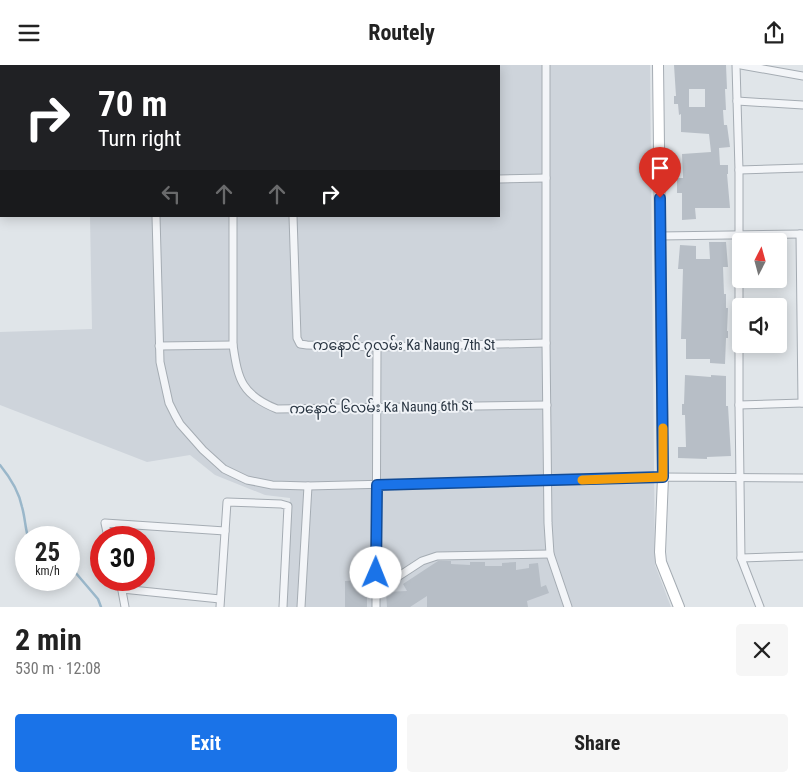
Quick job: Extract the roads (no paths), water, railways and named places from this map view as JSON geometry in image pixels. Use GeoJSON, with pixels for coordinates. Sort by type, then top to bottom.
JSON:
{"type":"FeatureCollection","features":[{"type":"Feature","properties":{"kind":"main road"},"geometry":{"type":"LineString","coordinates":[[658,65],[663,477],[660,552],[661,562],[679,607]]}},
{"type":"Feature","properties":{"kind":"street"},"geometry":{"type":"LineString","coordinates":[[546,65],[546,343],[550,554],[568,607]]}},
{"type":"Feature","properties":{"kind":"street"},"geometry":{"type":"LineString","coordinates":[[736,65],[739,233]]}},
{"type":"Feature","properties":{"kind":"street"},"geometry":{"type":"LineString","coordinates":[[741,65],[803,75]]}},
{"type":"Feature","properties":{"kind":"street"},"geometry":{"type":"LineString","coordinates":[[737,101],[803,105]]}},
{"type":"Feature","properties":{"kind":"street"},"geometry":{"type":"LineString","coordinates":[[739,170],[803,168]]}},
{"type":"Feature","properties":{"kind":"street"},"geometry":{"type":"LineString","coordinates":[[500,179],[546,178]]}},
{"type":"Feature","properties":{"kind":"street"},"geometry":{"type":"LineString","coordinates":[[156,217],[160,362],[169,403],[180,424],[203,450],[224,469],[247,480],[272,485],[308,487],[663,477],[803,478]]}},
{"type":"Feature","properties":{"kind":"street","name":"ကနောင် ၆လမ်း Ka Naung 6th St"},"geometry":{"type":"LineString","coordinates":[[232,217],[233,345],[240,379],[252,396],[263,403],[277,409],[547,405]]}},
{"type":"Feature","properties":{"kind":"street","name":"ကနောင် ၇လမ်း Ka Naung 7th St"},"geometry":{"type":"LineString","coordinates":[[293,217],[297,338],[300,344],[377,347],[546,343]]}},
{"type":"Feature","properties":{"kind":"street"},"geometry":{"type":"LineString","coordinates":[[739,405],[803,403],[801,234],[788,234]]}},
{"type":"Feature","properties":{"kind":"street"},"geometry":{"type":"LineString","coordinates":[[660,236],[732,235]]}},
{"type":"Feature","properties":{"kind":"street"},"geometry":{"type":"LineString","coordinates":[[739,288],[741,558],[760,607]]}},
{"type":"Feature","properties":{"kind":"street"},"geometry":{"type":"LineString","coordinates":[[159,346],[233,345]]}},
{"type":"Feature","properties":{"kind":"street"},"geometry":{"type":"LineString","coordinates":[[376,607],[377,347]]}},
{"type":"Feature","properties":{"kind":"street"},"geometry":{"type":"LineString","coordinates":[[301,607],[308,487]]}},
{"type":"Feature","properties":{"kind":"street"},"geometry":{"type":"LineString","coordinates":[[136,591],[220,603],[227,502],[281,504],[288,506],[283,607]]}},
{"type":"Feature","properties":{"kind":"street"},"geometry":{"type":"LineString","coordinates":[[106,526],[105,523],[150,526]]}},
{"type":"Feature","properties":{"kind":"street"},"geometry":{"type":"LineString","coordinates":[[155,526],[225,531]]}},
{"type":"Feature","properties":{"kind":"street"},"geometry":{"type":"LineString","coordinates":[[376,591],[422,561],[437,556],[550,554]]}},
{"type":"Feature","properties":{"kind":"street"},"geometry":{"type":"LineString","coordinates":[[741,558],[803,556]]}},
{"type":"Feature","properties":{"kind":"street"},"geometry":{"type":"LineString","coordinates":[[122,591],[125,607]]}},
{"type":"Feature","properties":{"kind":"waterway"},"geometry":{"type":"LineString","coordinates":[[0,465],[19,496],[26,526]]}},
{"type":"Feature","properties":{"kind":"waterway"},"geometry":{"type":"LineString","coordinates":[[80,578],[98,599],[101,607]]}}]}
